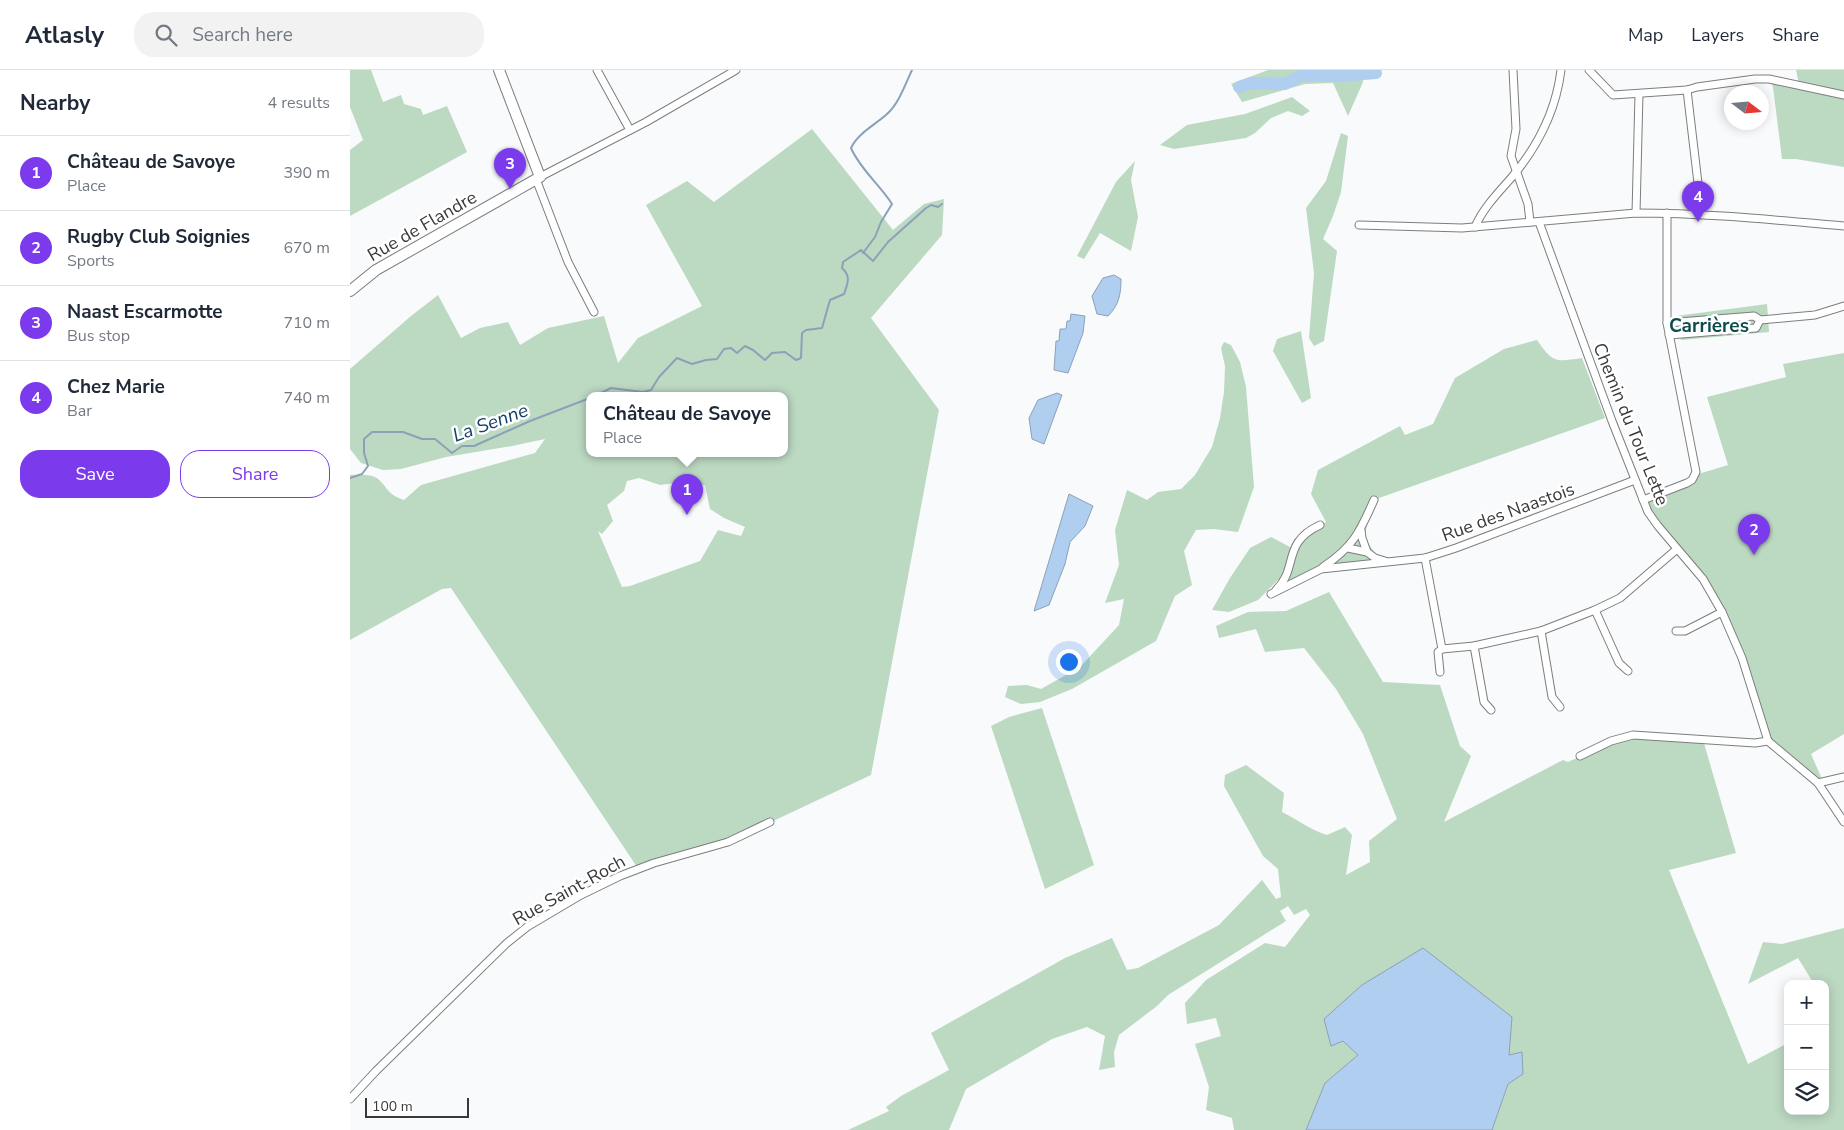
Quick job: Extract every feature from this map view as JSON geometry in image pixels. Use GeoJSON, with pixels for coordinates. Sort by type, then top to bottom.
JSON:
{"type":"FeatureCollection","features":[{"type":"Feature","properties":{"kind":"street"},"geometry":{"type":"LineString","coordinates":[[499,70],[568,262],[594,312]]}},
{"type":"Feature","properties":{"kind":"street"},"geometry":{"type":"LineString","coordinates":[[597,70],[630,130]]}},
{"type":"Feature","properties":{"kind":"street"},"geometry":{"type":"LineString","coordinates":[[538,178],[630,130],[736,70]]}},
{"type":"Feature","properties":{"kind":"street"},"geometry":{"type":"LineString","coordinates":[[1513,70],[1516,134],[1511,156],[1528,204],[1530,222]]}},
{"type":"Feature","properties":{"kind":"street"},"geometry":{"type":"LineString","coordinates":[[1475,227],[1483,211],[1540,138],[1558,92],[1561,70]]}},
{"type":"Feature","properties":{"kind":"street"},"geometry":{"type":"LineString","coordinates":[[1589,70],[1613,95],[1687,90],[1755,79],[1769,79],[1844,95]]}},
{"type":"Feature","properties":{"kind":"street"},"geometry":{"type":"LineString","coordinates":[[1687,90],[1700,200],[1698,214]]}},
{"type":"Feature","properties":{"kind":"street"},"geometry":{"type":"LineString","coordinates":[[1636,213],[1639,94]]}},
{"type":"Feature","properties":{"kind":"street","name":"Rue de Flandre"},"geometry":{"type":"LineString","coordinates":[[350,291],[376,270],[538,178]]}},
{"type":"Feature","properties":{"kind":"street"},"geometry":{"type":"LineString","coordinates":[[1359,225],[1462,228],[1636,213],[1668,213],[1844,226]]}},
{"type":"Feature","properties":{"kind":"street"},"geometry":{"type":"LineString","coordinates":[[1643,500],[1687,483],[1692,480],[1696,472],[1667,323],[1668,213]]}},
{"type":"Feature","properties":{"kind":"street","name":"Chemin du Tour Lette"},"geometry":{"type":"LineString","coordinates":[[1539,222],[1643,500],[1653,519],[1703,579],[1722,612],[1742,658],[1768,741]]}},
{"type":"Feature","properties":{"kind":"street"},"geometry":{"type":"LineString","coordinates":[[1667,323],[1754,316],[1760,320],[1815,315],[1844,306]]}},
{"type":"Feature","properties":{"kind":"street"},"geometry":{"type":"LineString","coordinates":[[1669,335],[1756,328],[1760,320]]}},
{"type":"Feature","properties":{"kind":"street","name":"Rue des Naastois"},"geometry":{"type":"LineString","coordinates":[[1321,569],[1425,558],[1635,480]]}},
{"type":"Feature","properties":{"kind":"street","name":"Rue des Naastois"},"geometry":{"type":"LineString","coordinates":[[1320,526],[1305,534],[1296,544],[1278,588],[1271,594],[1321,569],[1348,548],[1361,530],[1374,500]]}},
{"type":"Feature","properties":{"kind":"street"},"geometry":{"type":"LineString","coordinates":[[1361,530],[1367,552]]}},
{"type":"Feature","properties":{"kind":"street","name":"Rue des Naastois"},"geometry":{"type":"LineString","coordinates":[[1348,548],[1367,552],[1375,558],[1390,562]]}},
{"type":"Feature","properties":{"kind":"street"},"geometry":{"type":"LineString","coordinates":[[1440,672],[1438,652],[1442,649],[1474,646],[1541,632],[1595,610],[1620,598],[1677,549]]}},
{"type":"Feature","properties":{"kind":"street"},"geometry":{"type":"LineString","coordinates":[[1425,558],[1442,649]]}},
{"type":"Feature","properties":{"kind":"street"},"geometry":{"type":"LineString","coordinates":[[1286,572],[1290,581],[1294,582]]}},
{"type":"Feature","properties":{"kind":"street"},"geometry":{"type":"LineString","coordinates":[[1595,610],[1619,663],[1628,671]]}},
{"type":"Feature","properties":{"kind":"street"},"geometry":{"type":"LineString","coordinates":[[1676,631],[1685,631],[1722,612]]}},
{"type":"Feature","properties":{"kind":"street"},"geometry":{"type":"LineString","coordinates":[[1541,632],[1552,697],[1560,706]]}},
{"type":"Feature","properties":{"kind":"street"},"geometry":{"type":"LineString","coordinates":[[1474,646],[1484,702],[1491,710]]}},
{"type":"Feature","properties":{"kind":"street"},"geometry":{"type":"LineString","coordinates":[[1580,756],[1611,741],[1633,735],[1756,743],[1768,741],[1818,782],[1844,822]]}},
{"type":"Feature","properties":{"kind":"street"},"geometry":{"type":"LineString","coordinates":[[1818,782],[1844,777]]}},
{"type":"Feature","properties":{"kind":"street","name":"Rue Saint-Roch"},"geometry":{"type":"LineString","coordinates":[[350,1099],[383,1064],[507,943],[527,927],[582,895],[633,871],[728,842],[770,822]]}},
{"type":"Feature","properties":{"kind":"green space"},"geometry":{"type":"Polygon","coordinates":[[[350,70],[371,70],[383,102],[401,95],[404,104],[421,109],[423,115],[447,106],[467,152],[350,216],[350,150],[363,140],[350,107],[350,70]]]}},
{"type":"Feature","properties":{"kind":"green space"},"geometry":{"type":"Polygon","coordinates":[[[1268,70],[1363,70],[1363,82],[1348,116],[1333,83],[1305,84],[1242,102],[1231,84],[1268,70]]]}},
{"type":"Feature","properties":{"kind":"green space"},"geometry":{"type":"Polygon","coordinates":[[[1796,70],[1844,70],[1844,167],[1796,159],[1782,159],[1773,87],[1769,79],[1799,84],[1796,70]]]}},
{"type":"Feature","properties":{"kind":"green space"},"geometry":{"type":"Polygon","coordinates":[[[1292,97],[1310,111],[1302,116],[1288,111],[1271,118],[1255,133],[1246,138],[1174,149],[1160,145],[1187,125],[1245,114],[1292,97]]]}},
{"type":"Feature","properties":{"kind":"green space"},"geometry":{"type":"Polygon","coordinates":[[[812,129],[893,230],[924,204],[944,199],[942,235],[871,318],[939,410],[871,775],[737,838],[637,867],[451,588],[442,589],[350,640],[350,475],[375,477],[393,495],[404,500],[421,485],[535,453],[545,439],[446,457],[401,469],[383,470],[361,463],[350,449],[350,369],[438,295],[461,338],[480,328],[508,322],[520,345],[548,328],[604,316],[618,363],[638,338],[702,306],[646,205],[687,181],[714,202],[812,129]],[[639,478],[627,481],[624,491],[607,505],[613,521],[602,534],[598,531],[622,587],[630,586],[700,561],[718,530],[741,536],[745,527],[724,518],[710,509],[705,485],[682,482],[660,485],[639,478]]]}},
{"type":"Feature","properties":{"kind":"green space"},"geometry":{"type":"Polygon","coordinates":[[[1341,133],[1348,136],[1341,192],[1323,239],[1337,251],[1324,341],[1314,346],[1309,338],[1314,273],[1306,208],[1326,181],[1341,133]]]}},
{"type":"Feature","properties":{"kind":"green space"},"geometry":{"type":"Polygon","coordinates":[[[1135,161],[1131,180],[1138,217],[1131,251],[1100,233],[1084,259],[1077,256],[1116,182],[1135,161]]]}},
{"type":"Feature","properties":{"kind":"green space"},"geometry":{"type":"Polygon","coordinates":[[[1767,304],[1769,332],[1682,340],[1678,337],[1676,316],[1767,304]]]}},
{"type":"Feature","properties":{"kind":"green space"},"geometry":{"type":"Polygon","coordinates":[[[1301,331],[1311,398],[1302,403],[1273,351],[1277,339],[1301,331]]]}},
{"type":"Feature","properties":{"kind":"green space"},"geometry":{"type":"Polygon","coordinates":[[[1537,340],[1547,353],[1555,359],[1582,358],[1605,418],[1379,498],[1366,532],[1370,546],[1385,564],[1320,572],[1278,592],[1278,580],[1258,600],[1229,612],[1212,610],[1250,548],[1271,537],[1292,548],[1326,522],[1311,494],[1318,470],[1400,426],[1405,435],[1433,424],[1455,378],[1504,349],[1537,340]]]}},
{"type":"Feature","properties":{"kind":"green space"},"geometry":{"type":"Polygon","coordinates":[[[1224,342],[1231,345],[1240,362],[1246,387],[1254,487],[1238,532],[1214,529],[1196,530],[1184,551],[1192,585],[1175,596],[1156,641],[1072,689],[1040,702],[1021,704],[1005,697],[1008,686],[1027,685],[1041,689],[1080,667],[1119,625],[1124,599],[1105,603],[1119,565],[1115,530],[1127,490],[1147,500],[1158,492],[1181,489],[1195,475],[1212,447],[1220,418],[1225,366],[1221,348],[1224,342]]]}},
{"type":"Feature","properties":{"kind":"green space"},"geometry":{"type":"Polygon","coordinates":[[[1844,353],[1844,734],[1811,754],[1822,779],[1820,779],[1768,741],[1730,628],[1683,554],[1643,500],[1685,484],[1695,475],[1728,465],[1707,397],[1786,377],[1783,364],[1844,353]]]}},
{"type":"Feature","properties":{"kind":"green space"},"geometry":{"type":"Polygon","coordinates":[[[1329,592],[1383,682],[1440,685],[1460,746],[1471,756],[1444,822],[1563,760],[1568,762],[1624,737],[1703,740],[1736,853],[1669,870],[1748,1064],[1784,1045],[1784,1115],[1829,1115],[1829,980],[1812,980],[1798,958],[1748,984],[1763,942],[1782,944],[1844,928],[1844,1130],[1492,1130],[1508,1084],[1509,1056],[1343,1041],[1358,1055],[1325,1083],[1306,1130],[1234,1130],[1232,1118],[1206,1110],[1209,1087],[1195,1044],[1221,1036],[1216,1018],[1187,1024],[1185,1003],[1206,980],[1265,943],[1285,947],[1310,915],[1306,909],[1294,915],[1288,906],[1280,911],[1286,921],[1168,995],[1157,1006],[1119,1035],[1114,1052],[1115,1067],[1099,1070],[1105,1036],[1087,1027],[1052,1039],[966,1089],[949,1130],[848,1130],[889,1111],[886,1107],[901,1096],[949,1070],[931,1033],[1065,958],[1112,938],[1127,970],[1138,968],[1219,925],[1262,880],[1276,899],[1281,897],[1278,869],[1263,856],[1224,786],[1225,775],[1246,765],[1284,793],[1282,812],[1310,828],[1327,835],[1345,827],[1352,835],[1346,875],[1370,862],[1369,841],[1397,819],[1363,734],[1336,689],[1304,648],[1265,652],[1256,629],[1219,638],[1216,626],[1248,612],[1286,611],[1329,592]]]}},
{"type":"Feature","properties":{"kind":"green space"},"geometry":{"type":"Polygon","coordinates":[[[1042,708],[1094,865],[1045,889],[991,726],[1009,717],[1042,708]]]}},
{"type":"Feature","properties":{"kind":"water"},"geometry":{"type":"Polygon","coordinates":[[[1114,275],[1121,279],[1117,303],[1108,316],[1097,314],[1092,296],[1103,278],[1114,275]]]}},
{"type":"Feature","properties":{"kind":"water"},"geometry":{"type":"Polygon","coordinates":[[[1071,314],[1085,316],[1083,333],[1068,373],[1054,370],[1056,341],[1059,341],[1060,329],[1066,329],[1067,321],[1070,321],[1071,314]]]}},
{"type":"Feature","properties":{"kind":"water"},"geometry":{"type":"Polygon","coordinates":[[[1057,393],[1062,395],[1044,444],[1032,439],[1029,418],[1038,400],[1057,393]]]}},
{"type":"Feature","properties":{"kind":"water"},"geometry":{"type":"Polygon","coordinates":[[[1069,494],[1093,506],[1085,526],[1070,542],[1065,564],[1049,605],[1034,611],[1069,494]]]}},
{"type":"Feature","properties":{"kind":"water"},"geometry":{"type":"Polygon","coordinates":[[[1423,948],[1512,1017],[1509,1055],[1522,1052],[1523,1074],[1508,1084],[1492,1130],[1306,1130],[1325,1083],[1358,1055],[1343,1041],[1331,1046],[1324,1019],[1362,985],[1423,948]]]}},
{"type":"Feature","properties":{"kind":"waterway"},"geometry":{"type":"LineString","coordinates":[[863,253],[875,237],[881,222],[892,204],[860,163],[851,148],[862,134],[895,105],[912,70]]}},
{"type":"Feature","properties":{"kind":"waterway"},"geometry":{"type":"LineString","coordinates":[[1355,70],[1361,75]]}},
{"type":"Feature","properties":{"kind":"waterway"},"geometry":{"type":"LineString","coordinates":[[1239,87],[1251,83],[1285,84],[1300,76],[1339,76],[1376,73]]}},
{"type":"Feature","properties":{"kind":"waterway","name":"La Senne"},"geometry":{"type":"LineString","coordinates":[[643,392],[651,390],[659,377],[677,358],[692,364],[717,359],[724,349],[731,348],[737,353],[745,346],[765,360],[772,353],[785,352],[796,360],[801,358],[802,333],[806,330],[822,328],[830,300],[844,294],[848,280],[847,274],[842,268],[843,262],[861,250],[873,261],[888,242],[926,208],[931,205],[938,207],[942,204]]}},
{"type":"Feature","properties":{"kind":"waterway","name":"La Senne"},"geometry":{"type":"LineString","coordinates":[[603,392],[611,388],[643,392]]}},
{"type":"Feature","properties":{"kind":"waterway","name":"La Senne"},"geometry":{"type":"LineString","coordinates":[[350,478],[362,474],[368,466],[364,453],[364,439],[372,432],[403,432],[422,439],[435,439],[452,453],[462,446],[474,446],[530,421],[586,400]]}},
{"type":"Feature","properties":{"kind":"place","name":"Naast Escarmotte"},"geometry":{"type":"Point","coordinates":[510,189]}},
{"type":"Feature","properties":{"kind":"place","name":"Chez Marie"},"geometry":{"type":"Point","coordinates":[1698,222]}},
{"type":"Feature","properties":{"kind":"place","name":"Château de Savoye"},"geometry":{"type":"Point","coordinates":[687,515]}},
{"type":"Feature","properties":{"kind":"place","name":"Rugby Club Soignies"},"geometry":{"type":"Point","coordinates":[1754,555]}},
{"type":"Feature","properties":{"kind":"district","name":"Carrières"},"geometry":{"type":"Point","coordinates":[1709,325]}}]}
